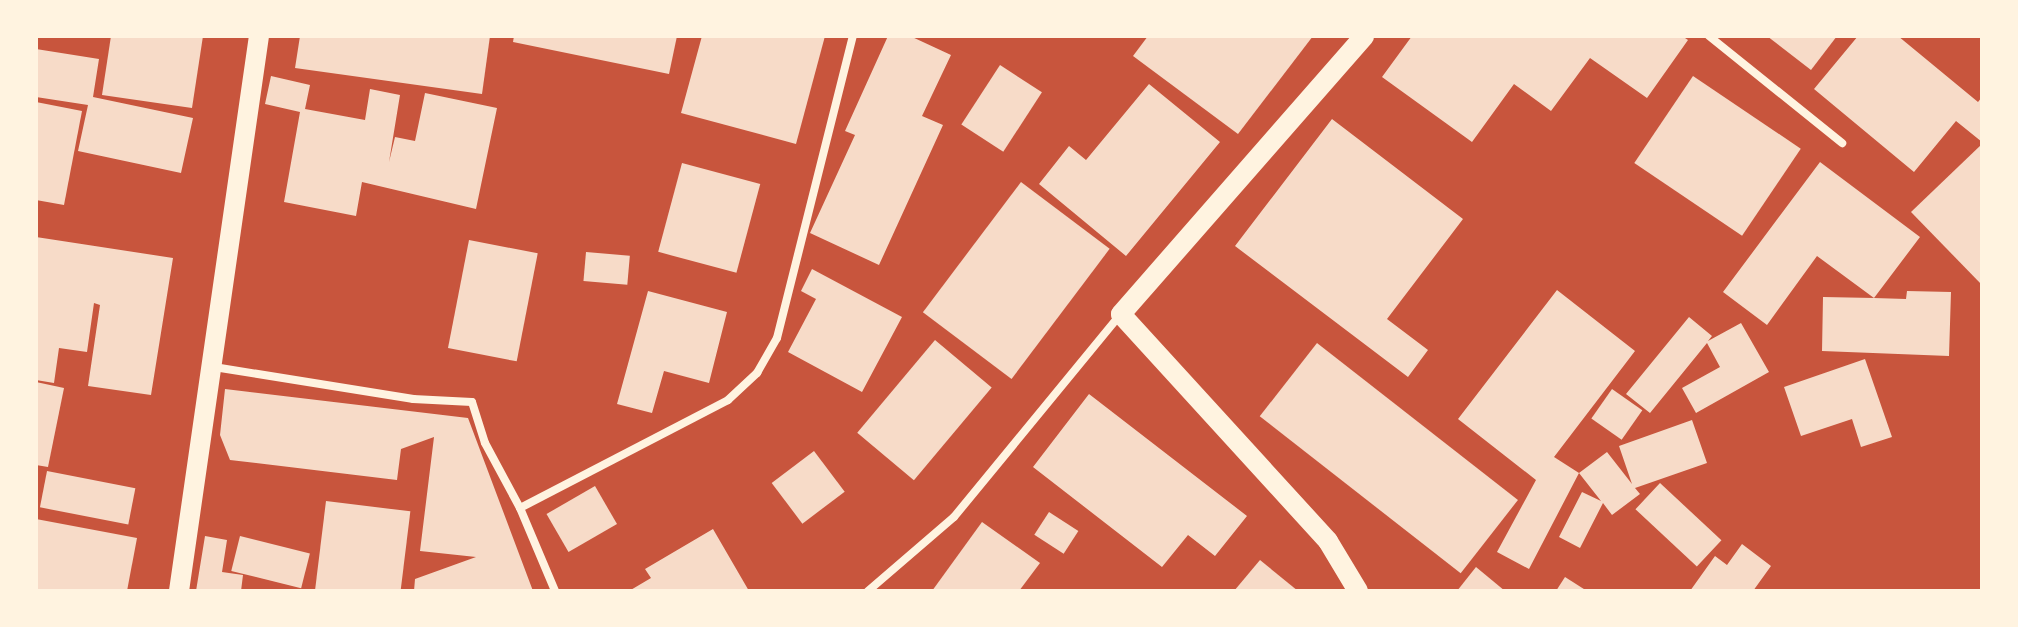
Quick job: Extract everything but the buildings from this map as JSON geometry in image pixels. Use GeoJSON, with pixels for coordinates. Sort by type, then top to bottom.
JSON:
{"type":"FeatureCollection","features":[{"type":"Feature","properties":{"kind":"main road"},"geometry":{"type":"LineString","coordinates":[[179,591],[259,36]]}},
{"type":"Feature","properties":{"kind":"main road"},"geometry":{"type":"LineString","coordinates":[[1358,591],[1328,541],[1121,314],[1364,36]]}},
{"type":"Feature","properties":{"kind":"street"},"geometry":{"type":"LineString","coordinates":[[520,508],[728,400],[757,373],[777,338],[853,36]]}},
{"type":"Feature","properties":{"kind":"street"},"geometry":{"type":"LineString","coordinates":[[1709,36],[1842,143]]}},
{"type":"Feature","properties":{"kind":"street"},"geometry":{"type":"LineString","coordinates":[[868,591],[954,517],[1121,314]]}},
{"type":"Feature","properties":{"kind":"street"},"geometry":{"type":"LineString","coordinates":[[210,367],[413,399],[472,402],[485,443],[520,508],[555,591]]}}]}
